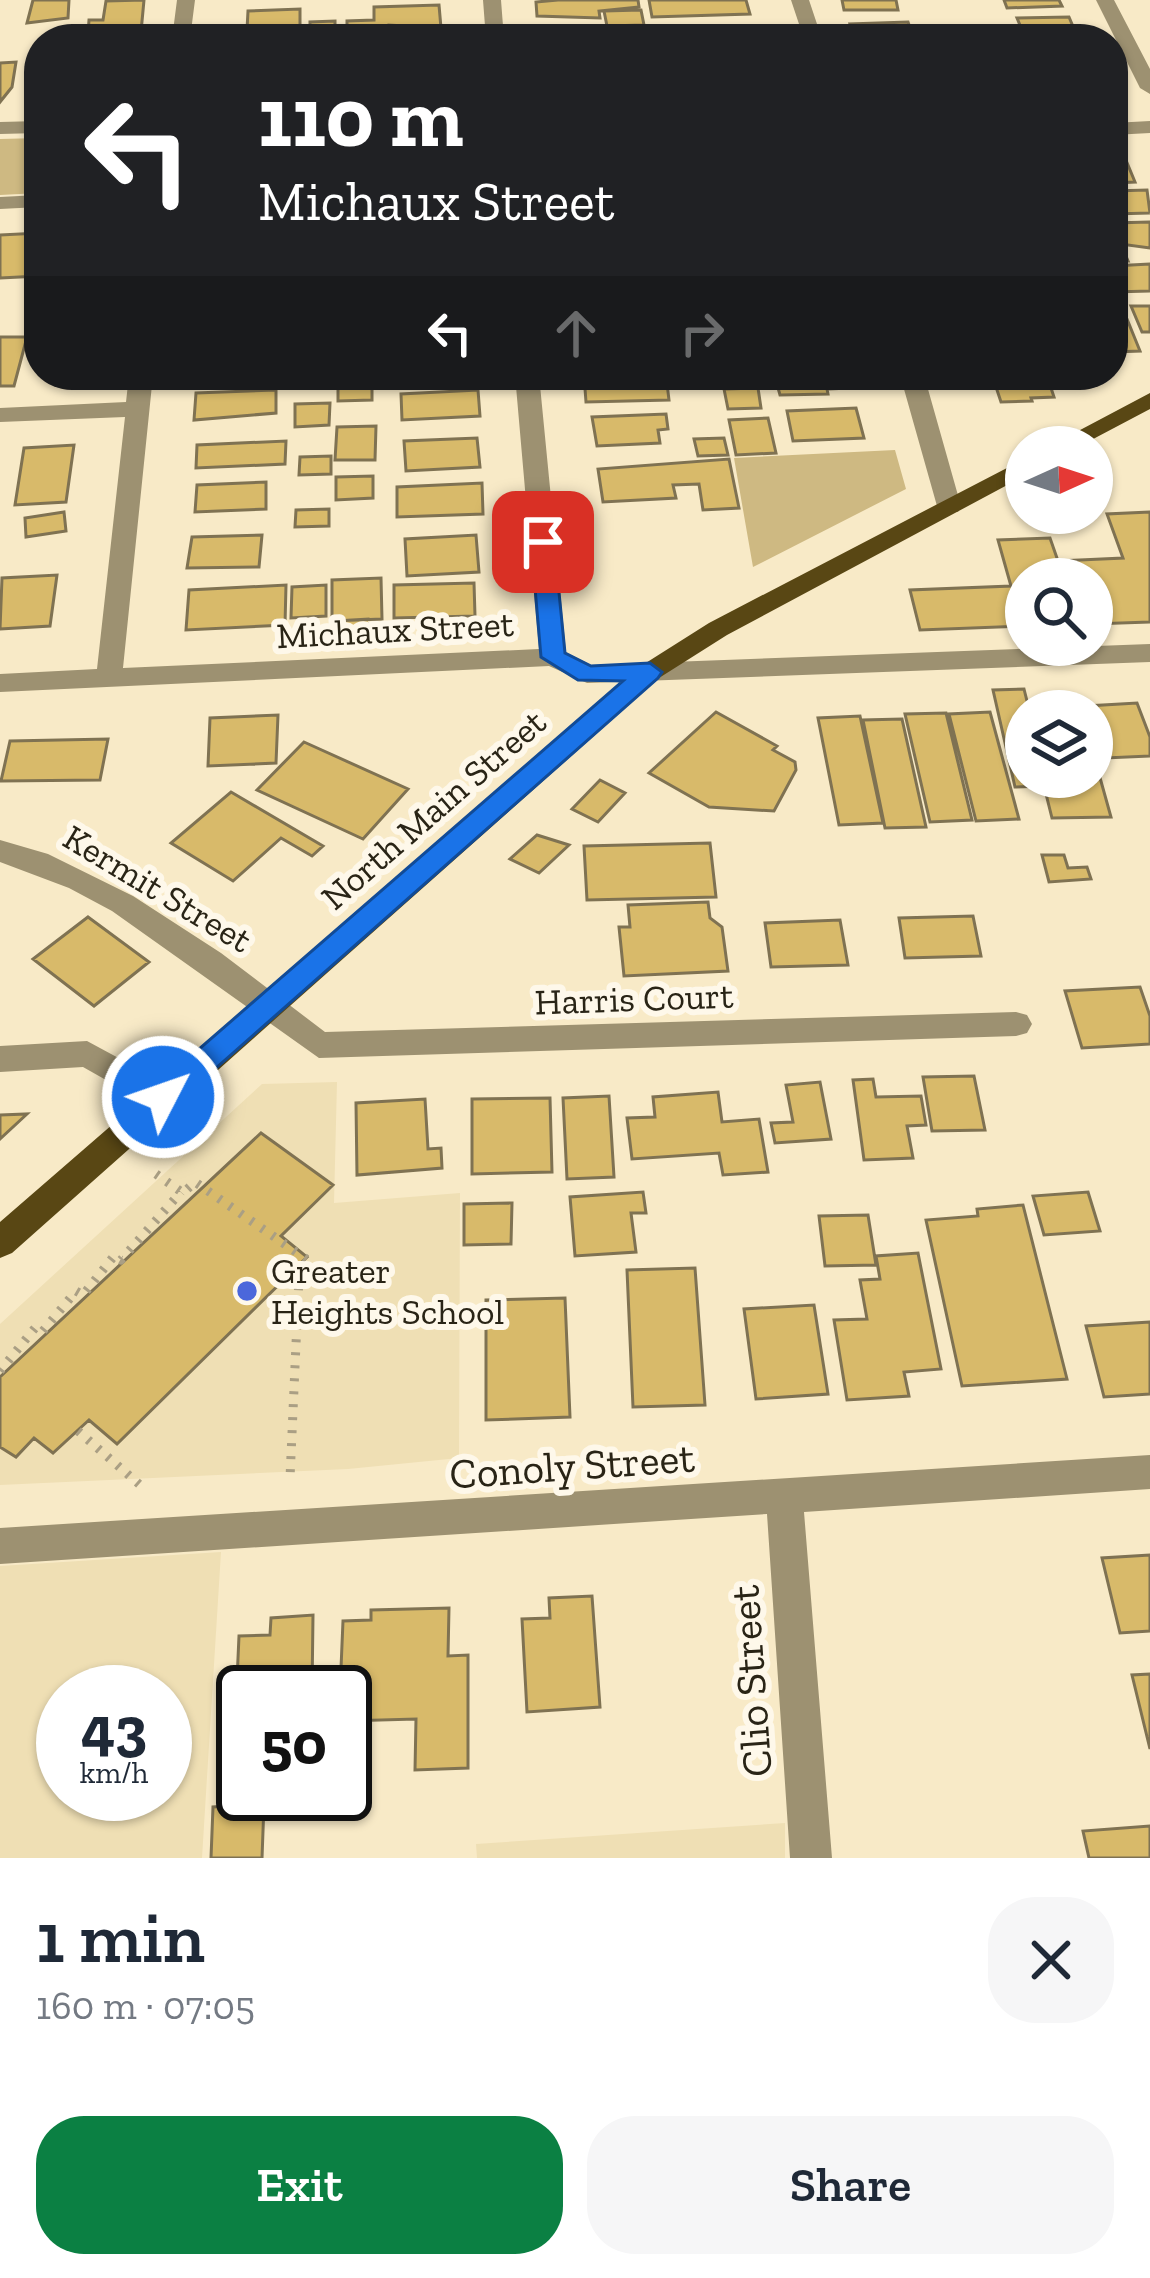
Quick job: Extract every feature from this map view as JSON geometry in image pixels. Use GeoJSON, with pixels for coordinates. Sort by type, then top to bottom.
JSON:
{"type":"FeatureCollection","features":[{"type":"Feature","properties":{"kind":"main road"},"geometry":{"type":"LineString","coordinates":[[1100,426],[1150,400]]}},
{"type":"Feature","properties":{"kind":"main road","name":"North Main Street"},"geometry":{"type":"LineString","coordinates":[[0,1243],[650,672],[718,629],[1005,476]]}},
{"type":"Feature","properties":{"kind":"street"},"geometry":{"type":"LineString","coordinates":[[1128,45],[1150,88]]}},
{"type":"Feature","properties":{"kind":"street"},"geometry":{"type":"LineString","coordinates":[[109,678],[139,390]]}},
{"type":"Feature","properties":{"kind":"street"},"geometry":{"type":"LineString","coordinates":[[528,390],[553,657]]}},
{"type":"Feature","properties":{"kind":"street"},"geometry":{"type":"LineString","coordinates":[[916,390],[949,506]]}},
{"type":"Feature","properties":{"kind":"street"},"geometry":{"type":"LineString","coordinates":[[0,415],[136,409]]}},
{"type":"Feature","properties":{"kind":"street","name":"Michaux Street"},"geometry":{"type":"LineString","coordinates":[[0,683],[553,657],[587,674],[1150,653]]}},
{"type":"Feature","properties":{"kind":"street","name":"Kermit Street"},"geometry":{"type":"LineString","coordinates":[[0,851],[29,856],[75,877],[271,1004]]}},
{"type":"Feature","properties":{"kind":"street","name":"Harris Court"},"geometry":{"type":"LineString","coordinates":[[271,1004],[320,1046],[344,1048],[1016,1024]]}},
{"type":"Feature","properties":{"kind":"street"},"geometry":{"type":"LineString","coordinates":[[0,1059],[87,1054],[163,1097]]}},
{"type":"Feature","properties":{"kind":"street","name":"Conoly Street"},"geometry":{"type":"LineString","coordinates":[[0,1546],[1150,1472]]}},
{"type":"Feature","properties":{"kind":"street","name":"Clio Street"},"geometry":{"type":"LineString","coordinates":[[784,1496],[811,1858]]}},
{"type":"Feature","properties":{"kind":"path"},"geometry":{"type":"LineString","coordinates":[[156,1174],[181,1192]]}},
{"type":"Feature","properties":{"kind":"path"},"geometry":{"type":"LineString","coordinates":[[0,1371],[34,1328],[42,1332],[76,1291],[83,1295],[114,1256],[122,1260],[195,1182],[312,1263],[298,1277],[290,1478]]}},
{"type":"Feature","properties":{"kind":"path"},"geometry":{"type":"LineString","coordinates":[[78,1431],[140,1485]]}},
{"type":"Feature","properties":{"kind":"shaded area"},"geometry":{"type":"Polygon","coordinates":[[[24,138],[24,194],[0,195],[0,139],[24,138]]]}},
{"type":"Feature","properties":{"kind":"shaded area"},"geometry":{"type":"Polygon","coordinates":[[[895,450],[906,489],[753,567],[734,458],[895,450]]]}},
{"type":"Feature","properties":{"kind":"shaded area","name":"Greater Heights School"},"geometry":{"type":"Polygon","coordinates":[[[337,1082],[334,1203],[460,1193],[459,1458],[348,1469],[0,1485],[0,1324],[262,1084],[337,1082]]]}},
{"type":"Feature","properties":{"kind":"shaded area"},"geometry":{"type":"Polygon","coordinates":[[[221,1552],[202,1858],[0,1858],[0,1566],[221,1552]]]}},
{"type":"Feature","properties":{"kind":"shaded area"},"geometry":{"type":"Polygon","coordinates":[[[785,1823],[785,1858],[477,1858],[476,1844],[785,1823]]]}},
{"type":"Feature","properties":{"kind":"building"},"geometry":{"type":"Polygon","coordinates":[[[33,0],[69,0],[68,18],[27,23],[33,0]]]}},
{"type":"Feature","properties":{"kind":"building"},"geometry":{"type":"Polygon","coordinates":[[[144,0],[142,24],[89,24],[89,20],[103,20],[106,1],[144,0]]]}},
{"type":"Feature","properties":{"kind":"building"},"geometry":{"type":"Polygon","coordinates":[[[638,0],[639,7],[599,11],[600,18],[537,16],[536,2],[638,0]]]}},
{"type":"Feature","properties":{"kind":"building"},"geometry":{"type":"Polygon","coordinates":[[[649,0],[746,0],[750,14],[652,17],[649,0]]]}},
{"type":"Feature","properties":{"kind":"building"},"geometry":{"type":"Polygon","coordinates":[[[842,0],[896,0],[898,10],[844,10],[842,0]]]}},
{"type":"Feature","properties":{"kind":"building"},"geometry":{"type":"Polygon","coordinates":[[[1004,0],[1059,0],[1062,6],[1007,8],[1004,0]]]}},
{"type":"Feature","properties":{"kind":"building"},"geometry":{"type":"Polygon","coordinates":[[[439,5],[441,24],[347,24],[374,20],[374,7],[439,5]]]}},
{"type":"Feature","properties":{"kind":"building"},"geometry":{"type":"Polygon","coordinates":[[[300,9],[300,24],[247,24],[248,11],[300,9]]]}},
{"type":"Feature","properties":{"kind":"building"},"geometry":{"type":"Polygon","coordinates":[[[641,10],[644,24],[607,24],[604,11],[641,10]]]}},
{"type":"Feature","properties":{"kind":"building"},"geometry":{"type":"Polygon","coordinates":[[[1069,17],[1072,24],[1020,24],[1017,18],[1069,17]]]}},
{"type":"Feature","properties":{"kind":"building"},"geometry":{"type":"Polygon","coordinates":[[[16,62],[12,87],[0,102],[0,63],[16,62]]]}},
{"type":"Feature","properties":{"kind":"building"},"geometry":{"type":"Polygon","coordinates":[[[1147,190],[1150,213],[1128,214],[1128,191],[1147,190]]]}},
{"type":"Feature","properties":{"kind":"building"},"geometry":{"type":"Polygon","coordinates":[[[1150,222],[1150,248],[1128,245],[1128,223],[1150,222]]]}},
{"type":"Feature","properties":{"kind":"building"},"geometry":{"type":"Polygon","coordinates":[[[24,234],[24,277],[0,278],[0,235],[24,234]]]}},
{"type":"Feature","properties":{"kind":"building"},"geometry":{"type":"Polygon","coordinates":[[[1150,264],[1150,291],[1128,292],[1128,265],[1150,264]]]}},
{"type":"Feature","properties":{"kind":"building"},"geometry":{"type":"Polygon","coordinates":[[[1131,306],[1150,306],[1150,332],[1142,332],[1131,306]]]}},
{"type":"Feature","properties":{"kind":"building"},"geometry":{"type":"Polygon","coordinates":[[[1128,321],[1140,351],[1128,351],[1128,321]]]}},
{"type":"Feature","properties":{"kind":"building"},"geometry":{"type":"Polygon","coordinates":[[[0,337],[24,337],[14,386],[0,386],[0,337]]]}},
{"type":"Feature","properties":{"kind":"building"},"geometry":{"type":"Polygon","coordinates":[[[276,390],[276,413],[194,420],[196,393],[276,390]]]}},
{"type":"Feature","properties":{"kind":"building"},"geometry":{"type":"Polygon","coordinates":[[[338,390],[372,390],[372,400],[338,401],[338,390]]]}},
{"type":"Feature","properties":{"kind":"building"},"geometry":{"type":"Polygon","coordinates":[[[478,390],[480,416],[402,420],[401,394],[478,390]]]}},
{"type":"Feature","properties":{"kind":"building"},"geometry":{"type":"Polygon","coordinates":[[[585,390],[668,390],[669,400],[586,402],[585,390]]]}},
{"type":"Feature","properties":{"kind":"building"},"geometry":{"type":"Polygon","coordinates":[[[724,390],[758,390],[761,408],[728,409],[724,390]]]}},
{"type":"Feature","properties":{"kind":"building"},"geometry":{"type":"Polygon","coordinates":[[[779,390],[827,390],[828,394],[780,395],[779,390]]]}},
{"type":"Feature","properties":{"kind":"building"},"geometry":{"type":"Polygon","coordinates":[[[997,390],[1052,390],[1054,397],[1032,401],[1001,402],[997,390]]]}},
{"type":"Feature","properties":{"kind":"building"},"geometry":{"type":"Polygon","coordinates":[[[330,403],[329,425],[295,427],[295,404],[330,403]]]}},
{"type":"Feature","properties":{"kind":"building"},"geometry":{"type":"Polygon","coordinates":[[[856,408],[864,438],[793,441],[787,411],[856,408]]]}},
{"type":"Feature","properties":{"kind":"building"},"geometry":{"type":"Polygon","coordinates":[[[666,414],[668,429],[658,430],[660,443],[597,446],[592,417],[666,414]]]}},
{"type":"Feature","properties":{"kind":"building"},"geometry":{"type":"Polygon","coordinates":[[[768,418],[776,453],[736,455],[729,420],[768,418]]]}},
{"type":"Feature","properties":{"kind":"building"},"geometry":{"type":"Polygon","coordinates":[[[376,426],[375,460],[335,460],[337,427],[376,426]]]}},
{"type":"Feature","properties":{"kind":"building"},"geometry":{"type":"Polygon","coordinates":[[[477,438],[480,467],[406,471],[404,441],[477,438]]]}},
{"type":"Feature","properties":{"kind":"building"},"geometry":{"type":"Polygon","coordinates":[[[724,438],[728,455],[698,456],[694,439],[724,438]]]}},
{"type":"Feature","properties":{"kind":"building"},"geometry":{"type":"Polygon","coordinates":[[[286,441],[285,464],[196,468],[197,445],[286,441]]]}},
{"type":"Feature","properties":{"kind":"building"},"geometry":{"type":"Polygon","coordinates":[[[74,445],[66,502],[15,505],[24,448],[74,445]]]}},
{"type":"Feature","properties":{"kind":"building"},"geometry":{"type":"Polygon","coordinates":[[[331,456],[331,474],[299,475],[300,457],[331,456]]]}},
{"type":"Feature","properties":{"kind":"building"},"geometry":{"type":"Polygon","coordinates":[[[729,459],[739,508],[703,510],[699,484],[673,485],[676,498],[603,502],[598,469],[729,459]]]}},
{"type":"Feature","properties":{"kind":"building"},"geometry":{"type":"Polygon","coordinates":[[[373,476],[373,498],[336,500],[336,477],[373,476]]]}},
{"type":"Feature","properties":{"kind":"building"},"geometry":{"type":"Polygon","coordinates":[[[266,482],[266,509],[195,512],[197,485],[266,482]]]}},
{"type":"Feature","properties":{"kind":"building"},"geometry":{"type":"Polygon","coordinates":[[[482,483],[483,514],[397,517],[397,487],[482,483]]]}},
{"type":"Feature","properties":{"kind":"building"},"geometry":{"type":"Polygon","coordinates":[[[329,509],[329,526],[295,527],[296,510],[329,509]]]}},
{"type":"Feature","properties":{"kind":"building"},"geometry":{"type":"Polygon","coordinates":[[[64,512],[66,531],[26,537],[25,518],[64,512]]]}},
{"type":"Feature","properties":{"kind":"building"},"geometry":{"type":"Polygon","coordinates":[[[1150,512],[1150,622],[1113,623],[1113,558],[1123,558],[1113,530],[1113,514],[1150,512]]]}},
{"type":"Feature","properties":{"kind":"building"},"geometry":{"type":"Polygon","coordinates":[[[262,535],[259,567],[187,568],[192,537],[262,535]]]}},
{"type":"Feature","properties":{"kind":"building"},"geometry":{"type":"Polygon","coordinates":[[[476,535],[479,572],[407,576],[405,539],[476,535]]]}},
{"type":"Feature","properties":{"kind":"building"},"geometry":{"type":"Polygon","coordinates":[[[1050,538],[1057,558],[1005,558],[1005,565],[998,540],[1050,538]]]}},
{"type":"Feature","properties":{"kind":"building"},"geometry":{"type":"Polygon","coordinates":[[[57,575],[50,626],[0,629],[2,578],[57,575]]]}},
{"type":"Feature","properties":{"kind":"building"},"geometry":{"type":"Polygon","coordinates":[[[381,578],[382,619],[332,621],[332,580],[381,578]]]}},
{"type":"Feature","properties":{"kind":"building"},"geometry":{"type":"Polygon","coordinates":[[[474,583],[475,616],[394,618],[394,585],[474,583]]]}},
{"type":"Feature","properties":{"kind":"building"},"geometry":{"type":"Polygon","coordinates":[[[286,585],[285,625],[186,630],[189,590],[286,585]]]}},
{"type":"Feature","properties":{"kind":"building"},"geometry":{"type":"Polygon","coordinates":[[[326,585],[326,616],[291,618],[292,587],[326,585]]]}},
{"type":"Feature","properties":{"kind":"building"},"geometry":{"type":"Polygon","coordinates":[[[1005,586],[1005,627],[920,630],[910,590],[1005,586]]]}},
{"type":"Feature","properties":{"kind":"building"},"geometry":{"type":"Polygon","coordinates":[[[368,619],[368,639],[336,640],[336,621],[368,619]]]}},
{"type":"Feature","properties":{"kind":"building"},"geometry":{"type":"Polygon","coordinates":[[[1024,689],[1024,690],[1005,690],[1005,743],[993,690],[1024,689]]]}},
{"type":"Feature","properties":{"kind":"building"},"geometry":{"type":"Polygon","coordinates":[[[1137,703],[1150,737],[1150,756],[1113,758],[1113,704],[1137,703]]]}},
{"type":"Feature","properties":{"kind":"building"},"geometry":{"type":"Polygon","coordinates":[[[716,712],[777,746],[773,750],[795,762],[796,770],[774,811],[709,807],[649,773],[716,712]]]}},
{"type":"Feature","properties":{"kind":"building"},"geometry":{"type":"Polygon","coordinates":[[[990,712],[1005,767],[1005,798],[1013,798],[1019,819],[976,821],[949,714],[990,712]]]}},
{"type":"Feature","properties":{"kind":"building"},"geometry":{"type":"Polygon","coordinates":[[[946,713],[972,820],[930,822],[905,714],[946,713]]]}},
{"type":"Feature","properties":{"kind":"building"},"geometry":{"type":"Polygon","coordinates":[[[278,715],[276,763],[208,766],[210,718],[278,715]]]}},
{"type":"Feature","properties":{"kind":"building"},"geometry":{"type":"Polygon","coordinates":[[[860,716],[883,823],[839,825],[818,718],[860,716]]]}},
{"type":"Feature","properties":{"kind":"building"},"geometry":{"type":"Polygon","coordinates":[[[902,719],[926,827],[885,828],[863,720],[902,719]]]}},
{"type":"Feature","properties":{"kind":"building"},"geometry":{"type":"Polygon","coordinates":[[[108,739],[100,780],[1,781],[10,741],[108,739]]]}},
{"type":"Feature","properties":{"kind":"building"},"geometry":{"type":"Polygon","coordinates":[[[304,742],[408,789],[363,839],[257,790],[304,742]]]}},
{"type":"Feature","properties":{"kind":"building"},"geometry":{"type":"Polygon","coordinates":[[[600,780],[625,793],[598,822],[572,809],[600,780]]]}},
{"type":"Feature","properties":{"kind":"building"},"geometry":{"type":"Polygon","coordinates":[[[231,792],[323,846],[312,856],[281,838],[233,881],[171,843],[231,792]]]}},
{"type":"Feature","properties":{"kind":"building"},"geometry":{"type":"Polygon","coordinates":[[[1047,798],[1106,798],[1111,817],[1052,818],[1047,798]]]}},
{"type":"Feature","properties":{"kind":"building"},"geometry":{"type":"Polygon","coordinates":[[[537,835],[569,845],[539,873],[510,859],[537,835]]]}},
{"type":"Feature","properties":{"kind":"building"},"geometry":{"type":"Polygon","coordinates":[[[710,843],[716,897],[587,900],[584,846],[710,843]]]}},
{"type":"Feature","properties":{"kind":"building"},"geometry":{"type":"Polygon","coordinates":[[[1042,855],[1064,855],[1068,868],[1087,867],[1091,879],[1049,882],[1042,855]]]}},
{"type":"Feature","properties":{"kind":"building"},"geometry":{"type":"Polygon","coordinates":[[[708,902],[710,918],[722,927],[728,971],[624,976],[619,927],[630,927],[628,905],[708,902]]]}},
{"type":"Feature","properties":{"kind":"building"},"geometry":{"type":"Polygon","coordinates":[[[973,916],[981,956],[905,958],[899,918],[973,916]]]}},
{"type":"Feature","properties":{"kind":"building"},"geometry":{"type":"Polygon","coordinates":[[[88,917],[149,962],[94,1006],[33,959],[88,917]]]}},
{"type":"Feature","properties":{"kind":"building"},"geometry":{"type":"Polygon","coordinates":[[[840,920],[848,965],[771,967],[765,923],[840,920]]]}},
{"type":"Feature","properties":{"kind":"building"},"geometry":{"type":"Polygon","coordinates":[[[1140,987],[1150,1016],[1150,1044],[1082,1048],[1065,991],[1140,987]]]}},
{"type":"Feature","properties":{"kind":"building"},"geometry":{"type":"Polygon","coordinates":[[[974,1076],[985,1130],[932,1131],[923,1077],[974,1076]]]}},
{"type":"Feature","properties":{"kind":"building"},"geometry":{"type":"Polygon","coordinates":[[[873,1079],[876,1097],[921,1096],[926,1125],[907,1126],[913,1158],[864,1160],[853,1080],[873,1079]]]}},
{"type":"Feature","properties":{"kind":"building"},"geometry":{"type":"Polygon","coordinates":[[[820,1082],[831,1139],[775,1143],[771,1123],[793,1122],[786,1085],[820,1082]]]}},
{"type":"Feature","properties":{"kind":"building"},"geometry":{"type":"Polygon","coordinates":[[[718,1092],[722,1122],[759,1119],[768,1172],[723,1175],[719,1153],[632,1159],[627,1118],[655,1117],[653,1097],[718,1092]]]}},
{"type":"Feature","properties":{"kind":"building"},"geometry":{"type":"Polygon","coordinates":[[[609,1096],[614,1177],[567,1179],[563,1098],[609,1096]]]}},
{"type":"Feature","properties":{"kind":"building"},"geometry":{"type":"Polygon","coordinates":[[[550,1098],[552,1172],[472,1174],[472,1099],[550,1098]]]}},
{"type":"Feature","properties":{"kind":"building"},"geometry":{"type":"Polygon","coordinates":[[[425,1099],[428,1149],[441,1148],[442,1168],[357,1175],[356,1103],[425,1099]]]}},
{"type":"Feature","properties":{"kind":"building"},"geometry":{"type":"Polygon","coordinates":[[[27,1114],[0,1139],[0,1115],[27,1114]]]}},
{"type":"Feature","properties":{"kind":"building"},"geometry":{"type":"Polygon","coordinates":[[[261,1133],[333,1185],[281,1236],[307,1257],[117,1444],[89,1420],[53,1453],[34,1438],[16,1457],[0,1447],[0,1377],[261,1133]]]}},
{"type":"Feature","properties":{"kind":"building"},"geometry":{"type":"Polygon","coordinates":[[[643,1192],[646,1213],[631,1213],[636,1252],[575,1256],[570,1197],[643,1192]]]}},
{"type":"Feature","properties":{"kind":"building"},"geometry":{"type":"Polygon","coordinates":[[[1088,1192],[1100,1231],[1044,1235],[1033,1196],[1088,1192]]]}},
{"type":"Feature","properties":{"kind":"building"},"geometry":{"type":"Polygon","coordinates":[[[512,1203],[511,1244],[464,1245],[464,1204],[512,1203]]]}},
{"type":"Feature","properties":{"kind":"building"},"geometry":{"type":"Polygon","coordinates":[[[1023,1205],[1067,1379],[962,1386],[926,1220],[978,1216],[977,1209],[1023,1205]]]}},
{"type":"Feature","properties":{"kind":"building"},"geometry":{"type":"Polygon","coordinates":[[[868,1215],[876,1265],[825,1266],[819,1216],[868,1215]]]}},
{"type":"Feature","properties":{"kind":"building"},"geometry":{"type":"Polygon","coordinates":[[[918,1253],[941,1369],[904,1372],[909,1396],[847,1400],[834,1320],[867,1319],[860,1280],[880,1279],[876,1256],[918,1253]]]}},
{"type":"Feature","properties":{"kind":"building"},"geometry":{"type":"Polygon","coordinates":[[[695,1268],[705,1405],[633,1407],[627,1270],[695,1268]]]}},
{"type":"Feature","properties":{"kind":"building"},"geometry":{"type":"Polygon","coordinates":[[[565,1298],[570,1417],[486,1420],[486,1300],[565,1298]]]}},
{"type":"Feature","properties":{"kind":"building"},"geometry":{"type":"Polygon","coordinates":[[[814,1305],[828,1394],[756,1399],[744,1309],[814,1305]]]}},
{"type":"Feature","properties":{"kind":"building"},"geometry":{"type":"Polygon","coordinates":[[[1150,1322],[1150,1394],[1104,1397],[1086,1326],[1150,1322]]]}},
{"type":"Feature","properties":{"kind":"building"},"geometry":{"type":"Polygon","coordinates":[[[1150,1555],[1150,1631],[1120,1633],[1102,1558],[1150,1555]]]}},
{"type":"Feature","properties":{"kind":"building"},"geometry":{"type":"Polygon","coordinates":[[[592,1596],[600,1707],[527,1712],[522,1619],[550,1618],[549,1598],[592,1596]]]}},
{"type":"Feature","properties":{"kind":"building"},"geometry":{"type":"Polygon","coordinates":[[[449,1608],[448,1656],[468,1655],[468,1768],[415,1770],[416,1719],[372,1720],[372,1665],[341,1665],[343,1621],[371,1620],[371,1610],[449,1608]]]}},
{"type":"Feature","properties":{"kind":"building"},"geometry":{"type":"Polygon","coordinates":[[[313,1615],[312,1665],[238,1665],[239,1636],[270,1635],[271,1618],[313,1615]]]}},
{"type":"Feature","properties":{"kind":"building"},"geometry":{"type":"Polygon","coordinates":[[[1150,1674],[1150,1749],[1132,1675],[1150,1674]]]}},
{"type":"Feature","properties":{"kind":"building"},"geometry":{"type":"Polygon","coordinates":[[[213,1807],[216,1821],[263,1821],[262,1858],[211,1858],[213,1807]]]}},
{"type":"Feature","properties":{"kind":"building"},"geometry":{"type":"Polygon","coordinates":[[[1150,1826],[1150,1858],[1089,1858],[1083,1831],[1150,1826]]]}},
{"type":"Feature","properties":{"kind":"place","name":"Greater Heights School"},"geometry":{"type":"Point","coordinates":[247,1291]}},
{"type":"Feature","properties":{"kind":"route"},"geometry":{"type":"LineString","coordinates":[[163,1097],[650,672],[587,674],[553,657],[543,542]]}}]}
